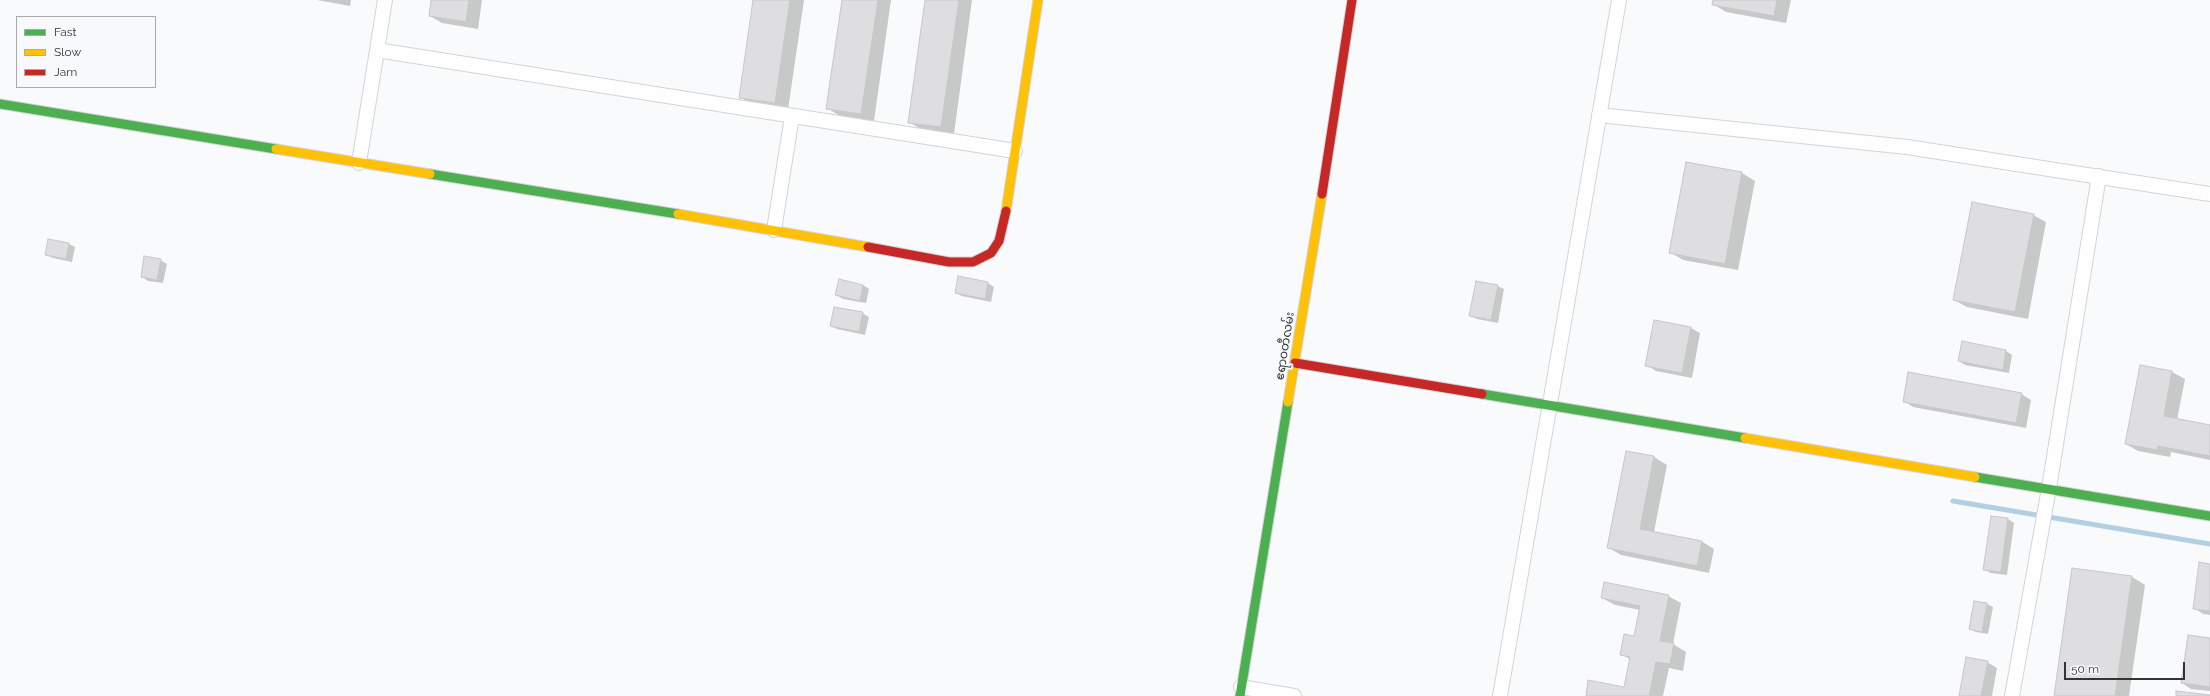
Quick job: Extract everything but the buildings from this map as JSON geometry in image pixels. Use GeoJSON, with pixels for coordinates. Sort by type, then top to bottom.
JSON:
{"type":"FeatureCollection","features":[{"type":"Feature","properties":{"kind":"street"},"geometry":{"type":"LineString","coordinates":[[359,163],[385,0]]}},
{"type":"Feature","properties":{"kind":"street"},"geometry":{"type":"LineString","coordinates":[[0,104],[774,230],[949,262],[973,262],[991,253],[999,241],[1004,222],[1038,0]]}},
{"type":"Feature","properties":{"kind":"street","name":"ဧရာဝတီလမ်း"},"geometry":{"type":"LineString","coordinates":[[1240,692],[1295,363],[1352,0]]}},
{"type":"Feature","properties":{"kind":"street"},"geometry":{"type":"LineString","coordinates":[[1500,696],[1619,0]]}},
{"type":"Feature","properties":{"kind":"street"},"geometry":{"type":"LineString","coordinates":[[377,50],[1015,151]]}},
{"type":"Feature","properties":{"kind":"street"},"geometry":{"type":"LineString","coordinates":[[1599,115],[1907,147],[2210,194]]}},
{"type":"Feature","properties":{"kind":"street"},"geometry":{"type":"LineString","coordinates":[[774,230],[792,116]]}},
{"type":"Feature","properties":{"kind":"street"},"geometry":{"type":"LineString","coordinates":[[2012,696],[2049,488],[2099,176]]}},
{"type":"Feature","properties":{"kind":"street"},"geometry":{"type":"LineString","coordinates":[[1295,363],[2210,516]]}},
{"type":"Feature","properties":{"kind":"street"},"geometry":{"type":"LineString","coordinates":[[1240,692],[1294,696]]}},
{"type":"Feature","properties":{"kind":"waterway"},"geometry":{"type":"LineString","coordinates":[[1953,501],[2210,544]]}},
{"type":"Feature","properties":{"kind":"traffic: fast"},"geometry":{"type":"LineString","coordinates":[[0,104],[276,149]]}},
{"type":"Feature","properties":{"kind":"traffic: fast"},"geometry":{"type":"LineString","coordinates":[[430,174],[678,214]]}},
{"type":"Feature","properties":{"kind":"traffic: fast"},"geometry":{"type":"LineString","coordinates":[[1482,394],[1745,438]]}},
{"type":"Feature","properties":{"kind":"traffic: fast"},"geometry":{"type":"LineString","coordinates":[[1240,696],[1288,402]]}},
{"type":"Feature","properties":{"kind":"traffic: fast"},"geometry":{"type":"LineString","coordinates":[[1975,477],[2210,516]]}},
{"type":"Feature","properties":{"kind":"traffic: slow"},"geometry":{"type":"LineString","coordinates":[[1006,211],[1038,0]]}},
{"type":"Feature","properties":{"kind":"traffic: slow"},"geometry":{"type":"LineString","coordinates":[[276,149],[430,174]]}},
{"type":"Feature","properties":{"kind":"traffic: slow"},"geometry":{"type":"LineString","coordinates":[[1288,402],[1322,194]]}},
{"type":"Feature","properties":{"kind":"traffic: slow"},"geometry":{"type":"LineString","coordinates":[[678,214],[868,247]]}},
{"type":"Feature","properties":{"kind":"traffic: slow"},"geometry":{"type":"LineString","coordinates":[[1745,438],[1975,477]]}},
{"type":"Feature","properties":{"kind":"traffic: jam"},"geometry":{"type":"LineString","coordinates":[[1322,194],[1352,0]]}},
{"type":"Feature","properties":{"kind":"traffic: jam"},"geometry":{"type":"LineString","coordinates":[[868,247],[949,262],[973,262],[991,253],[999,241],[1006,211]]}},
{"type":"Feature","properties":{"kind":"traffic: jam"},"geometry":{"type":"LineString","coordinates":[[1295,363],[1482,394]]}}]}
